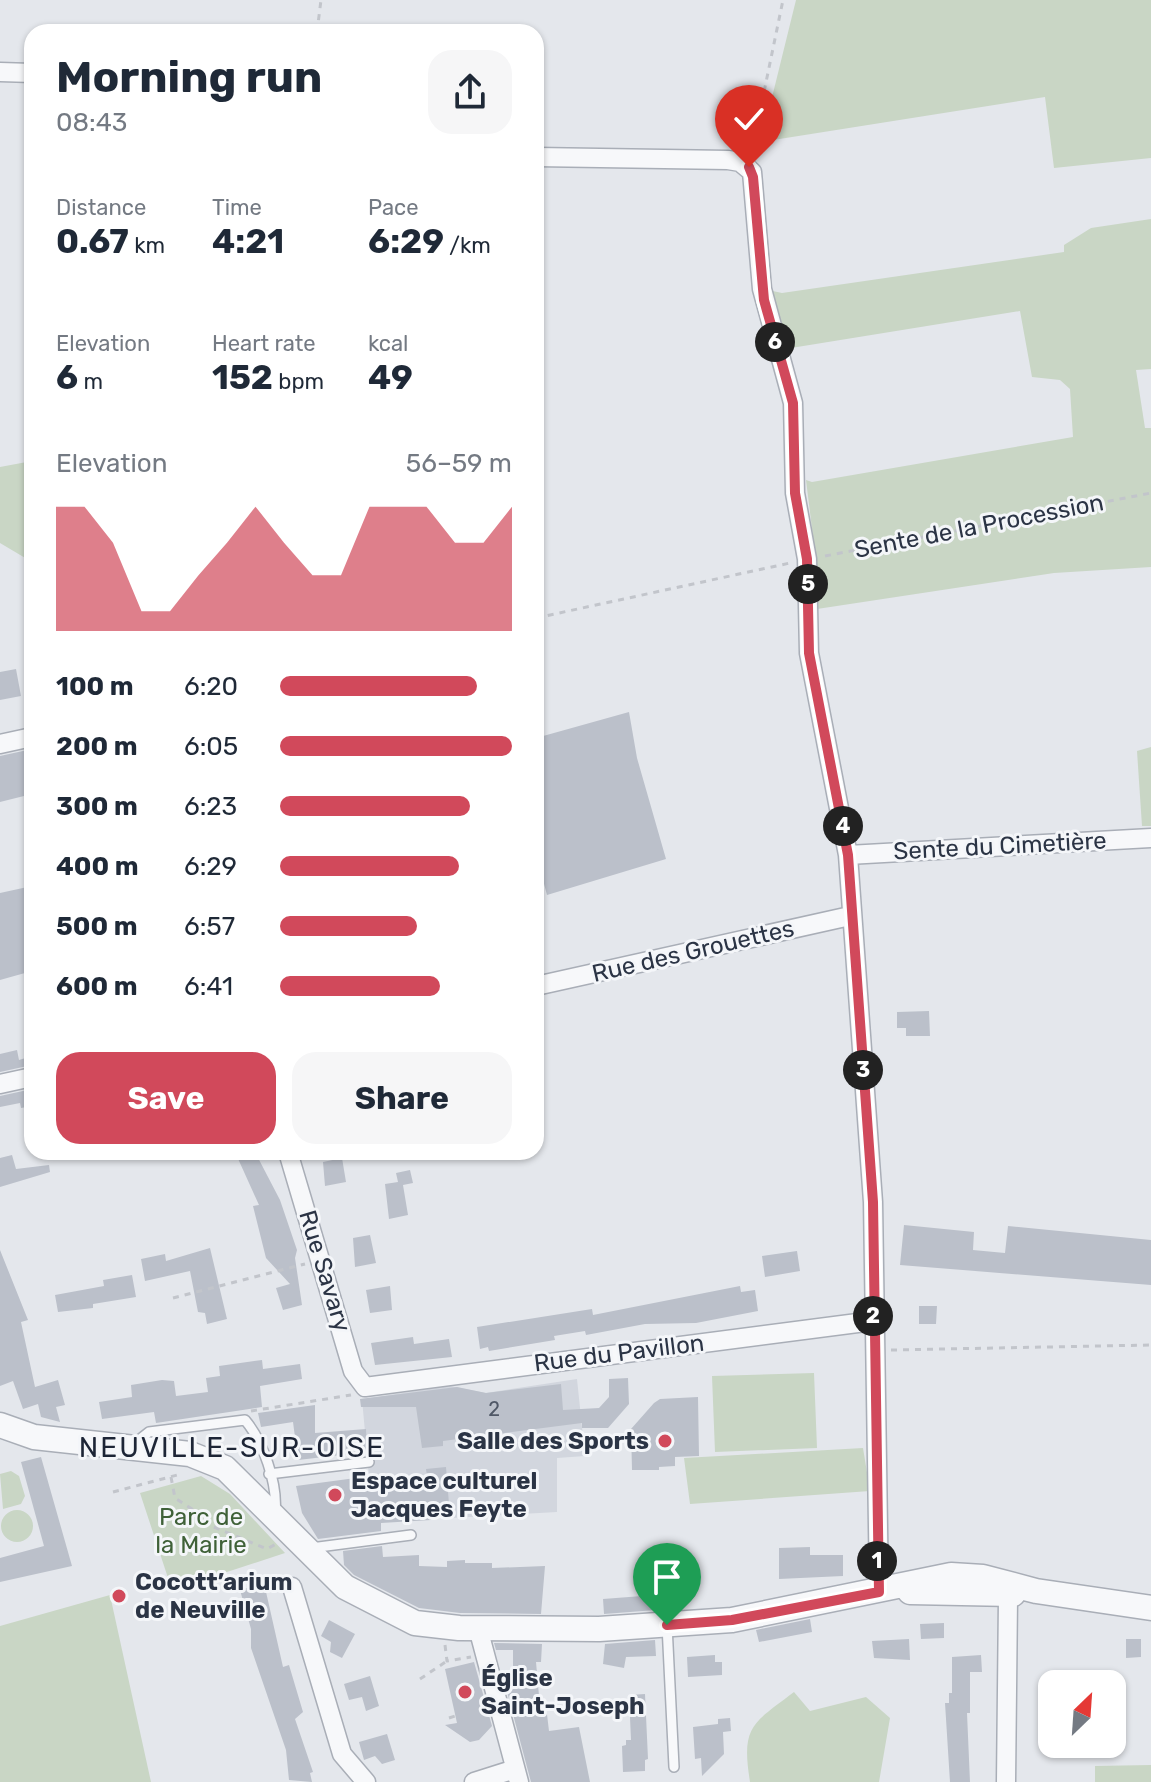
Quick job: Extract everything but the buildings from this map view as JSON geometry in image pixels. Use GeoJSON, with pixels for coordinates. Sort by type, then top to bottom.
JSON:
{"type":"FeatureCollection","features":[{"type":"Feature","properties":{"kind":"street"},"geometry":{"type":"LineString","coordinates":[[0,72],[24,73]]}},
{"type":"Feature","properties":{"kind":"street"},"geometry":{"type":"LineString","coordinates":[[544,157],[728,160],[745,165],[753,177],[764,300],[793,403],[795,493],[807,559],[809,653],[848,855],[873,1202],[873,1350],[884,1591]]}},
{"type":"Feature","properties":{"kind":"street"},"geometry":{"type":"LineString","coordinates":[[0,744],[24,739]]}},
{"type":"Feature","properties":{"kind":"street","name":"Sente du Cimetière"},"geometry":{"type":"LineString","coordinates":[[848,855],[1151,838]]}},
{"type":"Feature","properties":{"kind":"street","name":"Rue des Grouettes"},"geometry":{"type":"LineString","coordinates":[[544,984],[850,916]]}},
{"type":"Feature","properties":{"kind":"street"},"geometry":{"type":"LineString","coordinates":[[0,1084],[24,1079]]}},
{"type":"Feature","properties":{"kind":"street","name":"Rue Savary"},"geometry":{"type":"LineString","coordinates":[[290,1160],[353,1371],[362,1390]]}},
{"type":"Feature","properties":{"kind":"street","name":"Rue du Pavillon"},"geometry":{"type":"LineString","coordinates":[[362,1390],[873,1321]]}},
{"type":"Feature","properties":{"kind":"street"},"geometry":{"type":"LineString","coordinates":[[0,1425],[34,1437],[129,1447],[214,1461],[345,1587],[400,1618],[415,1623],[478,1628],[599,1629],[667,1625],[732,1620],[884,1591],[1006,1588],[1151,1608]]}},
{"type":"Feature","properties":{"kind":"street"},"geometry":{"type":"LineString","coordinates":[[292,1587],[342,1754],[366,1782]]}},
{"type":"Feature","properties":{"kind":"street"},"geometry":{"type":"LineString","coordinates":[[1006,1588],[1006,1782]]}},
{"type":"Feature","properties":{"kind":"street"},"geometry":{"type":"LineString","coordinates":[[474,1782],[517,1776],[478,1628]]}},
{"type":"Feature","properties":{"kind":"lane"},"geometry":{"type":"LineString","coordinates":[[129,1447],[149,1432],[245,1420],[255,1432],[269,1474],[276,1498],[274,1519]]}},
{"type":"Feature","properties":{"kind":"lane"},"geometry":{"type":"LineString","coordinates":[[269,1474],[369,1462]]}},
{"type":"Feature","properties":{"kind":"lane"},"geometry":{"type":"LineString","coordinates":[[304,1550],[343,1541],[411,1535]]}},
{"type":"Feature","properties":{"kind":"lane"},"geometry":{"type":"LineString","coordinates":[[667,1625],[674,1767]]}},
{"type":"Feature","properties":{"kind":"path"},"geometry":{"type":"LineString","coordinates":[[318,24],[321,0]]}},
{"type":"Feature","properties":{"kind":"path"},"geometry":{"type":"LineString","coordinates":[[745,165],[750,156],[783,0]]}},
{"type":"Feature","properties":{"kind":"path","name":"Sente de la Procession"},"geometry":{"type":"LineString","coordinates":[[544,616],[807,559],[1151,493]]}},
{"type":"Feature","properties":{"kind":"path"},"geometry":{"type":"LineString","coordinates":[[173,1298],[313,1262]]}},
{"type":"Feature","properties":{"kind":"path"},"geometry":{"type":"LineString","coordinates":[[873,1350],[1151,1345]]}},
{"type":"Feature","properties":{"kind":"path"},"geometry":{"type":"LineString","coordinates":[[245,1420],[250,1411],[362,1390]]}},
{"type":"Feature","properties":{"kind":"path"},"geometry":{"type":"LineString","coordinates":[[171,1477],[175,1498],[192,1509],[197,1520],[267,1549]]}},
{"type":"Feature","properties":{"kind":"path"},"geometry":{"type":"LineString","coordinates":[[445,1641],[447,1661]]}},
{"type":"Feature","properties":{"kind":"path"},"geometry":{"type":"LineString","coordinates":[[420,1679],[447,1661],[478,1656]]}},
{"type":"Feature","properties":{"kind":"path"},"geometry":{"type":"LineString","coordinates":[[457,1659],[459,1666]]}},
{"type":"Feature","properties":{"kind":"path"},"geometry":{"type":"LineString","coordinates":[[449,1718],[455,1716]]}},
{"type":"Feature","properties":{"kind":"shaded area"},"geometry":{"type":"Polygon","coordinates":[[[577,1379],[585,1456],[557,1458],[557,1512],[452,1518],[430,1505],[412,1485],[380,1489],[378,1475],[369,1476],[362,1399],[450,1386],[486,1393],[577,1379]]]}},
{"type":"Feature","properties":{"kind":"green space"},"geometry":{"type":"Polygon","coordinates":[[[796,0],[1151,0],[1151,158],[1054,168],[1045,97],[761,142],[796,0]]]}},
{"type":"Feature","properties":{"kind":"green space"},"geometry":{"type":"Polygon","coordinates":[[[1151,219],[1151,369],[1136,370],[1145,428],[1151,428],[1151,567],[1054,573],[817,609],[818,577],[806,480],[812,482],[1073,437],[1070,389],[1060,380],[1032,377],[1020,311],[791,348],[784,344],[768,290],[782,293],[1064,252],[1064,245],[1091,228],[1151,219]]]}},
{"type":"Feature","properties":{"kind":"green space"},"geometry":{"type":"Polygon","coordinates":[[[24,462],[24,557],[0,543],[0,467],[24,462]]]}},
{"type":"Feature","properties":{"kind":"green space"},"geometry":{"type":"Polygon","coordinates":[[[1151,747],[1151,826],[1142,826],[1137,751],[1151,747]]]}},
{"type":"Feature","properties":{"kind":"green space"},"geometry":{"type":"Polygon","coordinates":[[[814,1373],[817,1448],[715,1452],[712,1376],[814,1373]]]}},
{"type":"Feature","properties":{"kind":"green space"},"geometry":{"type":"Polygon","coordinates":[[[863,1448],[870,1491],[690,1504],[684,1458],[863,1448]]]}},
{"type":"Feature","properties":{"kind":"green space"},"geometry":{"type":"Polygon","coordinates":[[[11,1471],[19,1476],[25,1496],[21,1504],[3,1509],[0,1474],[11,1471]]]}},
{"type":"Feature","properties":{"kind":"green space","name":"Parc de la Mairie"},"geometry":{"type":"Polygon","coordinates":[[[201,1476],[230,1494],[285,1553],[172,1590],[140,1493],[201,1476]]]}},
{"type":"Feature","properties":{"kind":"green space"},"geometry":{"type":"Polygon","coordinates":[[[17,1510],[28,1515],[33,1526],[28,1537],[17,1542],[6,1537],[1,1526],[6,1515],[17,1510]]]}},
{"type":"Feature","properties":{"kind":"green space"},"geometry":{"type":"Polygon","coordinates":[[[110,1595],[151,1782],[0,1782],[0,1626],[110,1595]]]}},
{"type":"Feature","properties":{"kind":"green space"},"geometry":{"type":"Polygon","coordinates":[[[794,1692],[810,1711],[866,1697],[890,1718],[879,1782],[750,1782],[747,1749],[753,1728],[794,1692]]]}},
{"type":"Feature","properties":{"kind":"green space"},"geometry":{"type":"Polygon","coordinates":[[[1151,1765],[1151,1782],[1095,1782],[1095,1766],[1151,1765]]]}},
{"type":"Feature","properties":{"kind":"place","name":"Salle des Sports"},"geometry":{"type":"Point","coordinates":[665,1441]}},
{"type":"Feature","properties":{"kind":"place","name":"Espace culturel Jacques Feyte"},"geometry":{"type":"Point","coordinates":[335,1495]}},
{"type":"Feature","properties":{"kind":"place","name":"Cocott’arium de Neuville"},"geometry":{"type":"Point","coordinates":[119,1596]}},
{"type":"Feature","properties":{"kind":"place","name":"Église Saint-Joseph"},"geometry":{"type":"Point","coordinates":[465,1692]}},
{"type":"Feature","properties":{"kind":"district","name":"NEUVILLE-SUR-OISE"},"geometry":{"type":"Point","coordinates":[232,1447]}},
{"type":"Feature","properties":{"kind":"route"},"geometry":{"type":"LineString","coordinates":[[667,1625],[732,1620],[879,1592],[873,1202],[848,855],[809,653],[807,559],[795,493],[793,403],[764,300],[753,177],[749,167]]}}]}
